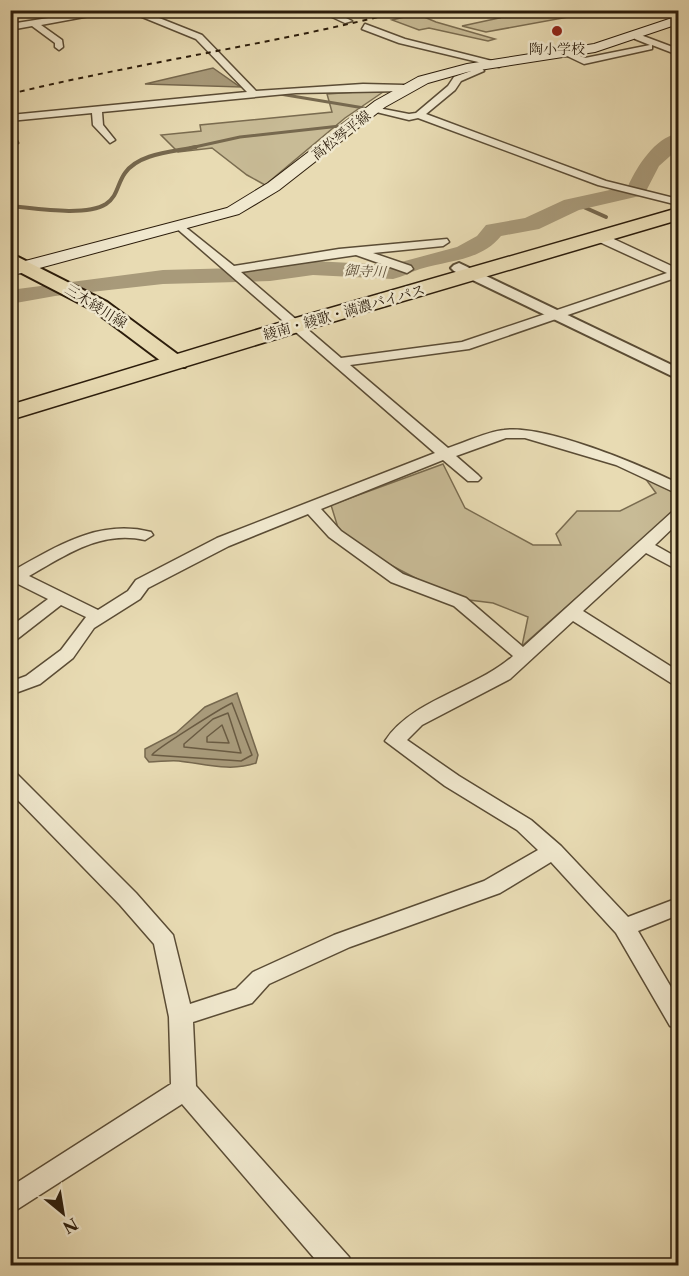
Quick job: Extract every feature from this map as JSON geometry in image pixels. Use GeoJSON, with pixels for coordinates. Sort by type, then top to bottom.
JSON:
{"type":"FeatureCollection","features":[{"type":"Feature","properties":{"kind":"highway","name":"綾南・綾歌・満濃バイパス"},"geometry":{"type":"LineString","coordinates":[[10,402],[465,271],[678,204]]}},
{"type":"Feature","properties":{"kind":"highway","name":"綾南・綾歌・満濃バイパス"},"geometry":{"type":"LineString","coordinates":[[465,271],[678,214]]}},
{"type":"Feature","properties":{"kind":"highway","name":"綾南・綾歌・満濃バイパス"},"geometry":{"type":"LineString","coordinates":[[10,413],[171,357]]}},
{"type":"Feature","properties":{"kind":"main road","name":"高松琴平線"},"geometry":{"type":"LineString","coordinates":[[16,266],[233,211],[274,188],[404,88],[438,75],[568,54],[614,44],[641,45],[678,20]]}},
{"type":"Feature","properties":{"kind":"main road","name":"三木綾川線"},"geometry":{"type":"LineString","coordinates":[[16,266],[71,289],[113,315],[171,357]]}},
{"type":"Feature","properties":{"kind":"street"},"geometry":{"type":"LineString","coordinates":[[10,27],[118,10]]}},
{"type":"Feature","properties":{"kind":"street"},"geometry":{"type":"LineString","coordinates":[[129,10],[178,27],[198,37],[255,94]]}},
{"type":"Feature","properties":{"kind":"street"},"geometry":{"type":"LineString","coordinates":[[321,10],[348,21]]}},
{"type":"Feature","properties":{"kind":"street"},"geometry":{"type":"LineString","coordinates":[[35,24],[59,42],[58,47]]}},
{"type":"Feature","properties":{"kind":"street"},"geometry":{"type":"LineString","coordinates":[[365,27],[402,41],[499,64]]}},
{"type":"Feature","properties":{"kind":"street"},"geometry":{"type":"LineString","coordinates":[[568,54],[584,62],[641,45],[678,52]]}},
{"type":"Feature","properties":{"kind":"street"},"geometry":{"type":"LineString","coordinates":[[373,110],[409,117],[419,115],[452,88],[457,79],[479,71],[477,68]]}},
{"type":"Feature","properties":{"kind":"street"},"geometry":{"type":"LineString","coordinates":[[10,118],[255,94],[363,87],[404,88]]}},
{"type":"Feature","properties":{"kind":"street"},"geometry":{"type":"LineString","coordinates":[[192,100],[193,113]]}},
{"type":"Feature","properties":{"kind":"street"},"geometry":{"type":"LineString","coordinates":[[97,109],[98,124],[110,140]]}},
{"type":"Feature","properties":{"kind":"street"},"geometry":{"type":"LineString","coordinates":[[419,115],[529,154],[579,175],[678,204]]}},
{"type":"Feature","properties":{"kind":"street"},"geometry":{"type":"LineString","coordinates":[[636,193],[678,196]]}},
{"type":"Feature","properties":{"kind":"street"},"geometry":{"type":"LineString","coordinates":[[179,225],[473,478]]}},
{"type":"Feature","properties":{"kind":"street"},"geometry":{"type":"LineString","coordinates":[[599,237],[676,274]]}},
{"type":"Feature","properties":{"kind":"street"},"geometry":{"type":"LineString","coordinates":[[235,273],[353,251],[443,242]]}},
{"type":"Feature","properties":{"kind":"street"},"geometry":{"type":"LineString","coordinates":[[353,251],[404,267]]}},
{"type":"Feature","properties":{"kind":"street"},"geometry":{"type":"LineString","coordinates":[[465,271],[678,374]]}},
{"type":"Feature","properties":{"kind":"street"},"geometry":{"type":"LineString","coordinates":[[339,362],[464,346],[676,274]]}},
{"type":"Feature","properties":{"kind":"street"},"geometry":{"type":"LineString","coordinates":[[10,689],[33,680],[67,654],[88,624],[101,618],[151,580],[223,542],[446,453],[505,434],[526,434],[621,462],[678,489]]}},
{"type":"Feature","properties":{"kind":"street"},"geometry":{"type":"LineString","coordinates":[[311,508],[335,534],[397,578],[460,602],[522,655]]}},
{"type":"Feature","properties":{"kind":"street"},"geometry":{"type":"LineString","coordinates":[[678,515],[573,613],[522,655],[503,675],[415,721],[395,741],[452,781],[524,825],[553,851],[624,927],[678,1019]]}},
{"type":"Feature","properties":{"kind":"street"},"geometry":{"type":"LineString","coordinates":[[12,576],[87,539],[111,531],[130,529],[145,535]]}},
{"type":"Feature","properties":{"kind":"street"},"geometry":{"type":"LineString","coordinates":[[645,546],[678,565]]}},
{"type":"Feature","properties":{"kind":"street"},"geometry":{"type":"LineString","coordinates":[[12,576],[61,597],[101,618]]}},
{"type":"Feature","properties":{"kind":"street"},"geometry":{"type":"LineString","coordinates":[[10,636],[61,597]]}},
{"type":"Feature","properties":{"kind":"street"},"geometry":{"type":"LineString","coordinates":[[573,613],[678,679]]}},
{"type":"Feature","properties":{"kind":"street"},"geometry":{"type":"LineString","coordinates":[[10,779],[128,899],[165,941],[181,1017],[184,1089],[339,1266]]}},
{"type":"Feature","properties":{"kind":"street"},"geometry":{"type":"LineString","coordinates":[[181,1017],[244,996],[261,978],[342,941],[420,915],[492,886],[553,851]]}},
{"type":"Feature","properties":{"kind":"street"},"geometry":{"type":"LineString","coordinates":[[624,927],[678,906]]}},
{"type":"Feature","properties":{"kind":"street"},"geometry":{"type":"LineString","coordinates":[[10,1202],[184,1089]]}},
{"type":"Feature","properties":{"kind":"shaded area"},"geometry":{"type":"Polygon","coordinates":[[[482,11],[601,11],[486,32],[462,26],[499,18],[482,11]]]}},
{"type":"Feature","properties":{"kind":"shaded area"},"geometry":{"type":"Polygon","coordinates":[[[417,14],[436,22],[495,39],[488,41],[429,28],[419,30],[392,20],[417,14]]]}},
{"type":"Feature","properties":{"kind":"shaded area"},"geometry":{"type":"Polygon","coordinates":[[[386,90],[345,118],[265,185],[247,175],[212,148],[178,152],[161,135],[201,131],[200,125],[332,112],[327,94],[386,90]]]}},
{"type":"Feature","properties":{"kind":"shaded area"},"geometry":{"type":"Polygon","coordinates":[[[443,464],[465,508],[533,545],[561,545],[556,534],[577,511],[620,511],[656,493],[645,478],[678,494],[678,508],[522,646],[528,617],[493,603],[469,600],[423,582],[381,560],[339,531],[331,505],[443,464]]]}},
{"type":"Feature","properties":{"kind":"water"},"geometry":{"type":"Polygon","coordinates":[[[213,68],[240,87],[145,84],[213,68]]]}},
{"type":"Feature","properties":{"kind":"water"},"geometry":{"type":"Polygon","coordinates":[[[237,693],[258,755],[256,763],[228,767],[179,761],[149,762],[145,757],[145,749],[176,733],[205,707],[237,693]]]}},
{"type":"Feature","properties":{"kind":"waterway"},"geometry":{"type":"LineString","coordinates":[[190,148],[240,137],[340,126],[364,108],[280,94]]}},
{"type":"Feature","properties":{"kind":"waterway","name":"御寺川"},"geometry":{"type":"LineString","coordinates":[[10,297],[55,289],[163,277],[270,274],[313,268],[393,272],[412,264],[465,252],[485,241],[494,230],[531,224],[572,205],[636,190],[650,163],[678,139]]}},
{"type":"Feature","properties":{"kind":"waterway"},"geometry":{"type":"LineString","coordinates":[[10,206],[59,211],[97,208],[110,201],[125,173],[139,161],[157,154],[196,147]]}},
{"type":"Feature","properties":{"kind":"waterway"},"geometry":{"type":"LineString","coordinates":[[577,204],[606,217]]}},
{"type":"Feature","properties":{"kind":"railway"},"geometry":{"type":"LineString","coordinates":[[10,94],[307,33],[406,10]]}},
{"type":"Feature","properties":{"kind":"place","name":"陶小学校"},"geometry":{"type":"Point","coordinates":[557,31]}}]}
